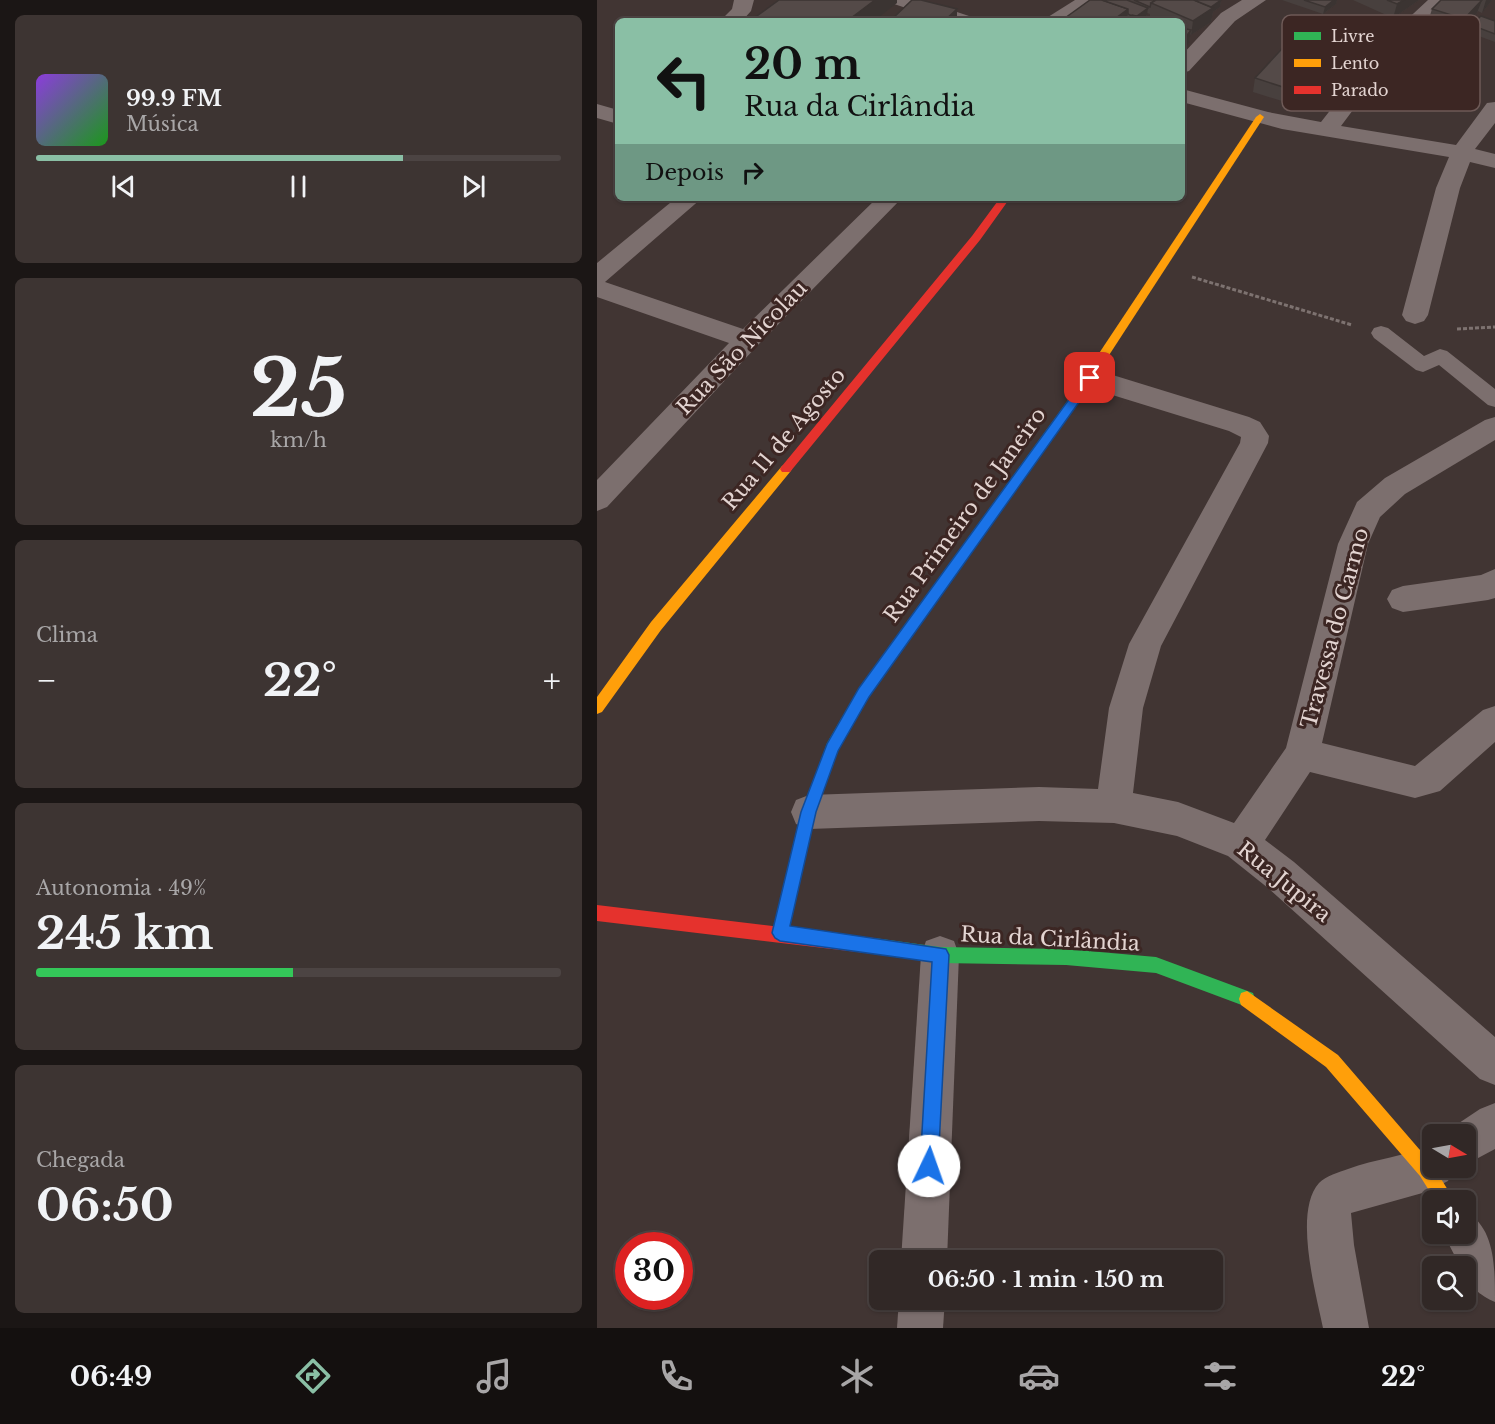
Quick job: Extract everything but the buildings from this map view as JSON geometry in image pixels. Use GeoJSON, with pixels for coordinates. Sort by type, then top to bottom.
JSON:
{"type":"FeatureCollection","features":[{"type":"Feature","properties":{"kind":"street"},"geometry":{"type":"LineString","coordinates":[[733,18],[744,6],[744,0]]}},
{"type":"Feature","properties":{"kind":"street"},"geometry":{"type":"LineString","coordinates":[[1060,18],[1089,0]]}},
{"type":"Feature","properties":{"kind":"street"},"geometry":{"type":"LineString","coordinates":[[1185,64],[1228,17],[1256,0]]}},
{"type":"Feature","properties":{"kind":"street"},"geometry":{"type":"LineString","coordinates":[[1423,15],[1439,0]]}},
{"type":"Feature","properties":{"kind":"street"},"geometry":{"type":"LineString","coordinates":[[901,6],[952,18]]}},
{"type":"Feature","properties":{"kind":"street"},"geometry":{"type":"LineString","coordinates":[[1185,95],[1260,117],[1462,152],[1495,160]]}},
{"type":"Feature","properties":{"kind":"street"},"geometry":{"type":"LineString","coordinates":[[1415,315],[1448,188],[1462,152],[1495,108]]}},
{"type":"Feature","properties":{"kind":"street"},"geometry":{"type":"LineString","coordinates":[[597,111],[615,116]]}},
{"type":"Feature","properties":{"kind":"street"},"geometry":{"type":"LineString","coordinates":[[1327,129],[1341,111]]}},
{"type":"Feature","properties":{"kind":"street","name":"Rua Primeiro de Janeiro"},"geometry":{"type":"LineString","coordinates":[[780,933],[809,812],[832,748],[864,692],[1090,378],[1160,267],[1260,117]]}},
{"type":"Feature","properties":{"kind":"street"},"geometry":{"type":"LineString","coordinates":[[597,276],[686,201]]}},
{"type":"Feature","properties":{"kind":"street","name":"Rua São Nicolau"},"geometry":{"type":"LineString","coordinates":[[597,499],[748,340],[887,201]]}},
{"type":"Feature","properties":{"kind":"street","name":"Rua 11 de Agosto"},"geometry":{"type":"LineString","coordinates":[[597,708],[656,626],[976,238],[1003,201]]}},
{"type":"Feature","properties":{"kind":"street"},"geometry":{"type":"LineString","coordinates":[[597,288],[748,340]]}},
{"type":"Feature","properties":{"kind":"street"},"geometry":{"type":"LineString","coordinates":[[1090,378],[1239,424],[1250,429],[1255,436],[1254,443],[1145,644],[1126,708],[1114,806]]}},
{"type":"Feature","properties":{"kind":"street","name":"Travessa do Carmo"},"geometry":{"type":"LineString","coordinates":[[1241,844],[1302,754],[1353,544],[1368,510],[1395,486],[1495,427]]}},
{"type":"Feature","properties":{"kind":"street"},"geometry":{"type":"LineString","coordinates":[[1403,599],[1488,587],[1495,582]]}},
{"type":"Feature","properties":{"kind":"street"},"geometry":{"type":"LineString","coordinates":[[1302,754],[1415,782],[1428,779],[1495,722]]}},
{"type":"Feature","properties":{"kind":"street","name":"Rua Jupira"},"geometry":{"type":"LineString","coordinates":[[809,812],[1039,804],[1114,806],[1178,819],[1241,844],[1281,875],[1495,1064]]}},
{"type":"Feature","properties":{"kind":"street","name":"Rua da Cirlândia"},"geometry":{"type":"LineString","coordinates":[[597,914],[780,933],[941,955],[1066,957],[1156,965],[1251,1000],[1332,1061],[1435,1179]]}},
{"type":"Feature","properties":{"kind":"street"},"geometry":{"type":"LineString","coordinates":[[925,1250],[941,955]]}},
{"type":"Feature","properties":{"kind":"street"},"geometry":{"type":"LineString","coordinates":[[1476,1137],[1495,1124]]}},
{"type":"Feature","properties":{"kind":"street"},"geometry":{"type":"LineString","coordinates":[[1346,1328],[1329,1224],[1330,1206],[1337,1195],[1349,1190],[1435,1179]]}},
{"type":"Feature","properties":{"kind":"street"},"geometry":{"type":"LineString","coordinates":[[1472,1244],[1495,1280]]}},
{"type":"Feature","properties":{"kind":"street"},"geometry":{"type":"LineString","coordinates":[[920,1328],[921,1310]]}},
{"type":"Feature","properties":{"kind":"lane"},"geometry":{"type":"LineString","coordinates":[[1381,333],[1423,365],[1440,356],[1495,400]]}},
{"type":"Feature","properties":{"kind":"path"},"geometry":{"type":"LineString","coordinates":[[1160,267],[1381,333]]}},
{"type":"Feature","properties":{"kind":"path"},"geometry":{"type":"LineString","coordinates":[[1449,329],[1495,327]]}},
{"type":"Feature","properties":{"kind":"traffic: fast"},"geometry":{"type":"LineString","coordinates":[[780,933],[809,812],[832,748],[864,692],[1070,406]]}},
{"type":"Feature","properties":{"kind":"traffic: fast"},"geometry":{"type":"LineString","coordinates":[[874,946],[940,955],[1066,957],[1156,965],[1247,999]]}},
{"type":"Feature","properties":{"kind":"traffic: slow"},"geometry":{"type":"LineString","coordinates":[[1070,406],[1260,117]]}},
{"type":"Feature","properties":{"kind":"traffic: slow"},"geometry":{"type":"LineString","coordinates":[[597,708],[656,626],[786,469]]}},
{"type":"Feature","properties":{"kind":"traffic: slow"},"geometry":{"type":"LineString","coordinates":[[1247,999],[1332,1061],[1426,1170],[1439,1190]]}},
{"type":"Feature","properties":{"kind":"traffic: jam"},"geometry":{"type":"LineString","coordinates":[[786,469],[976,238],[1003,201]]}},
{"type":"Feature","properties":{"kind":"traffic: jam"},"geometry":{"type":"LineString","coordinates":[[597,913],[874,946]]}},
{"type":"Feature","properties":{"kind":"route"},"geometry":{"type":"LineString","coordinates":[[929,1166],[941,955],[780,933],[809,812],[832,748],[864,692],[1090,378]]}}]}
